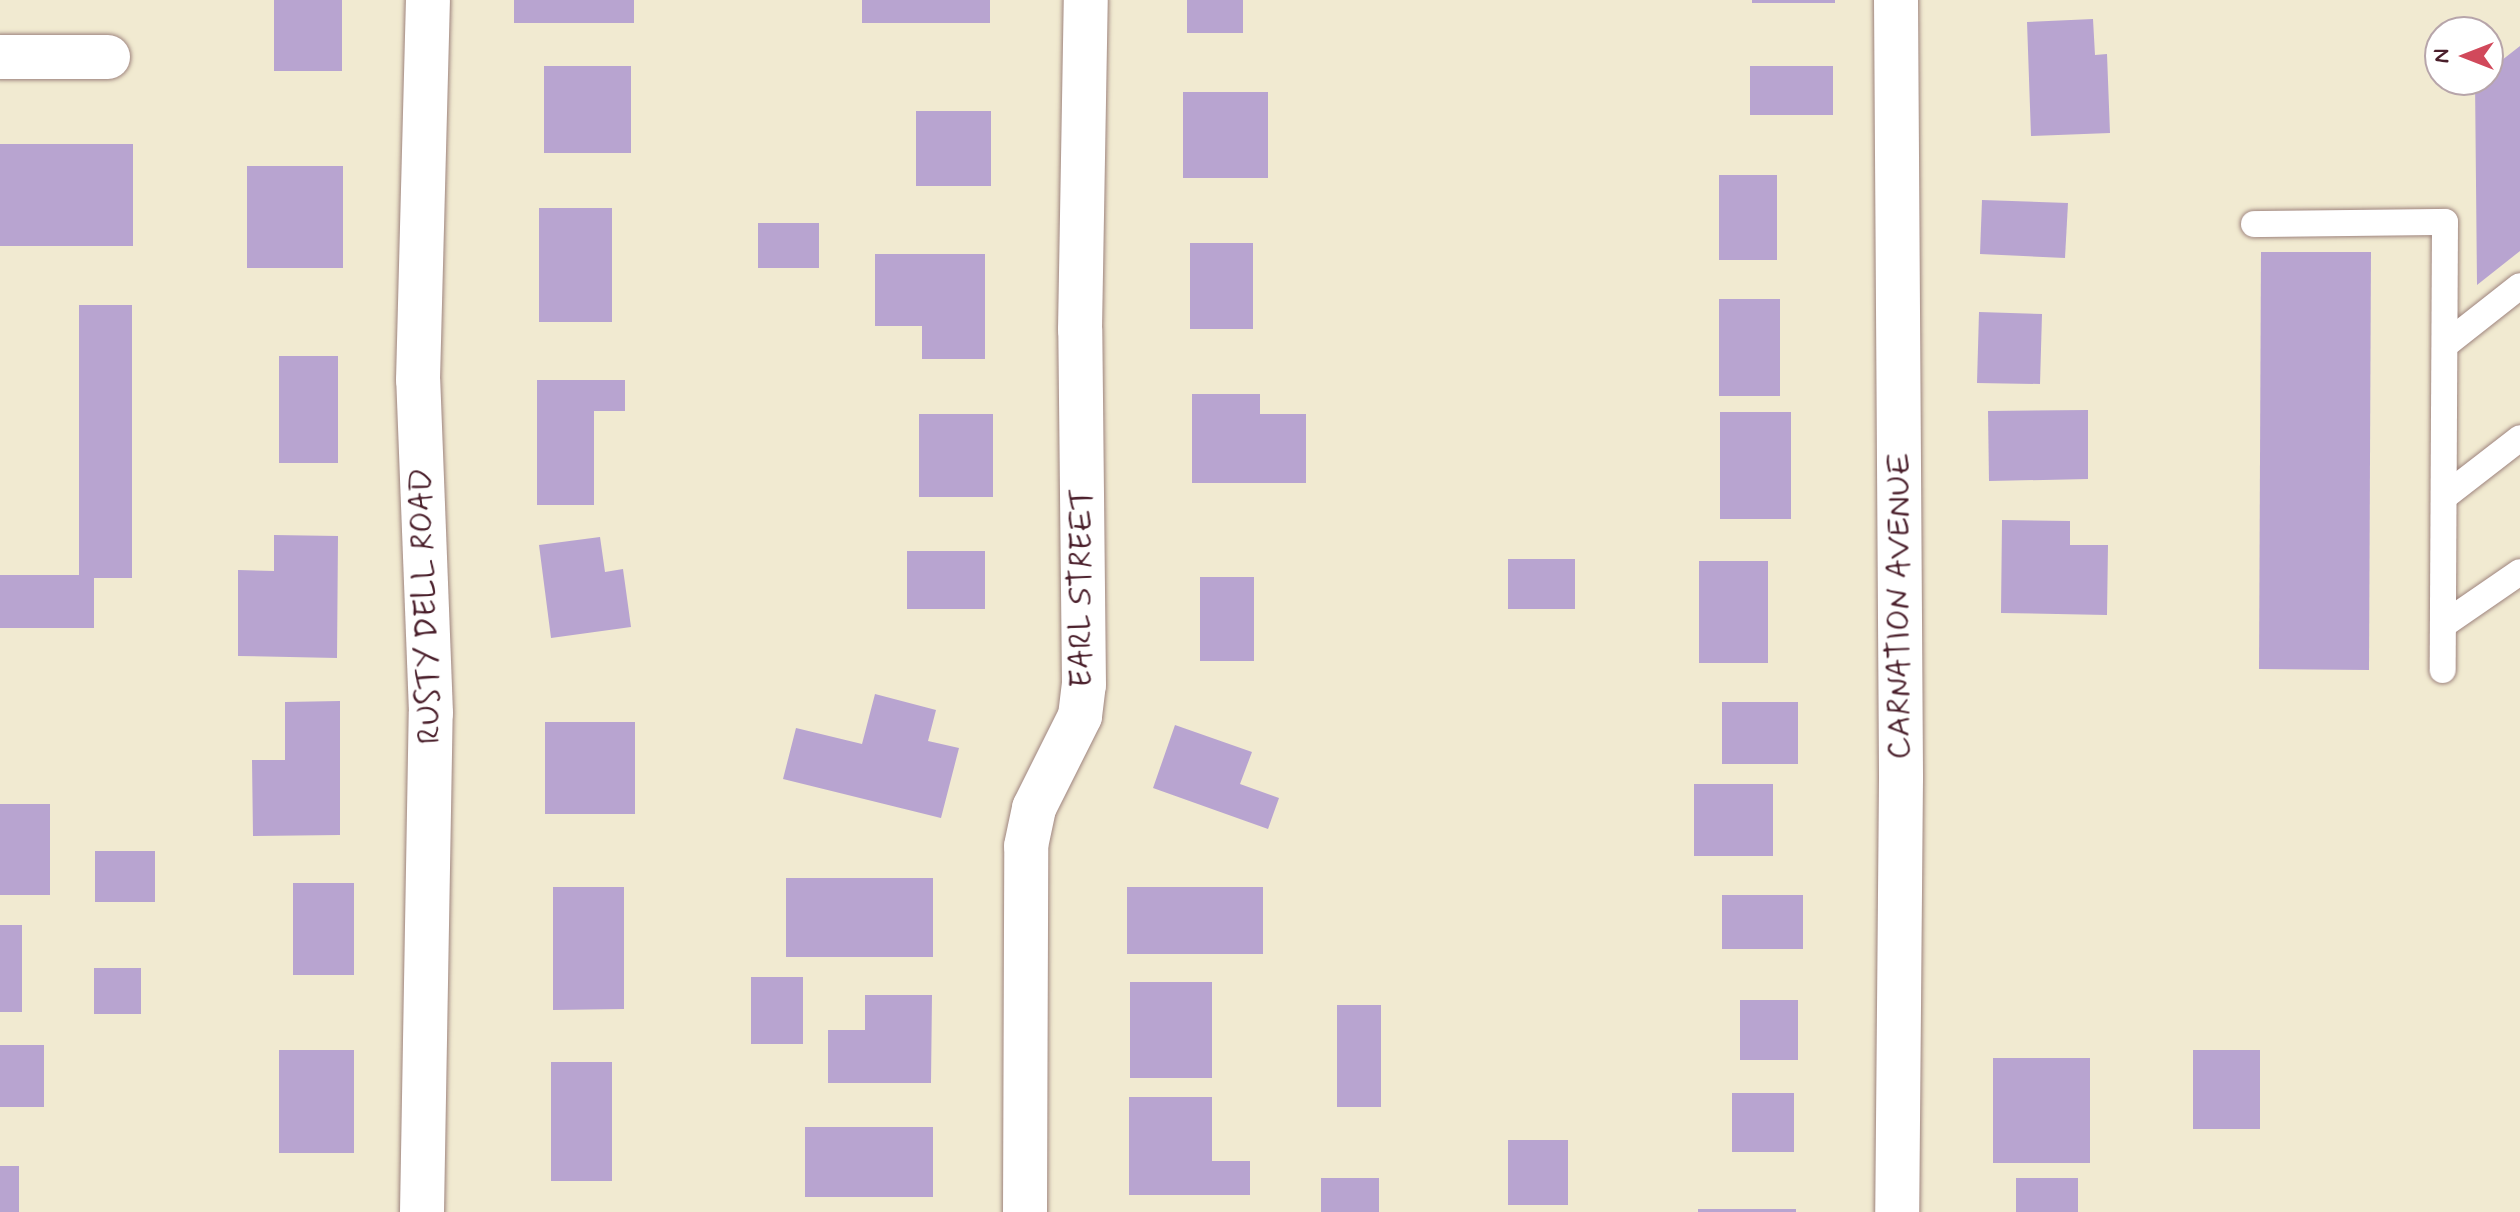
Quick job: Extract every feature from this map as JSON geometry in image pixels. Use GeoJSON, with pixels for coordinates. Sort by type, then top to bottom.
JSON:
{"type":"FeatureCollection","features":[{"type":"Feature","properties":{"kind":"street","name":"RUSTY DELL ROAD"},"geometry":{"type":"LineString","coordinates":[[422,1212],[431,713],[418,380],[428,0]]}},
{"type":"Feature","properties":{"kind":"street","name":"EARL STREET"},"geometry":{"type":"LineString","coordinates":[[1025,1212],[1026,846],[1034,808],[1075,730],[1084,685],[1080,330],[1086,0]]}},
{"type":"Feature","properties":{"kind":"street","name":"CARNATION AVENUE"},"geometry":{"type":"LineString","coordinates":[[1896,0],[1901,778],[1897,1212]]}},
{"type":"Feature","properties":{"kind":"street"},"geometry":{"type":"LineString","coordinates":[[0,57],[108,57]]}},
{"type":"Feature","properties":{"kind":"lane"},"geometry":{"type":"LineString","coordinates":[[2254,224],[2445,222],[2443,670]]}},
{"type":"Feature","properties":{"kind":"lane"},"geometry":{"type":"LineString","coordinates":[[2445,345],[2520,286]]}},
{"type":"Feature","properties":{"kind":"lane"},"geometry":{"type":"LineString","coordinates":[[2444,497],[2520,438]]}},
{"type":"Feature","properties":{"kind":"lane"},"geometry":{"type":"LineString","coordinates":[[2443,625],[2520,572]]}},
{"type":"Feature","properties":{"kind":"building"},"geometry":{"type":"Polygon","coordinates":[[[274,0],[342,0],[342,71],[274,71],[274,0]]]}},
{"type":"Feature","properties":{"kind":"building"},"geometry":{"type":"Polygon","coordinates":[[[514,0],[634,0],[634,23],[514,23],[514,0]]]}},
{"type":"Feature","properties":{"kind":"building"},"geometry":{"type":"Polygon","coordinates":[[[862,0],[990,0],[990,23],[862,23],[862,0]]]}},
{"type":"Feature","properties":{"kind":"building"},"geometry":{"type":"Polygon","coordinates":[[[1187,0],[1243,0],[1243,33],[1187,33],[1187,0]]]}},
{"type":"Feature","properties":{"kind":"building"},"geometry":{"type":"Polygon","coordinates":[[[1752,0],[1835,0],[1835,3],[1752,3],[1752,0]]]}},
{"type":"Feature","properties":{"kind":"building"},"geometry":{"type":"Polygon","coordinates":[[[2093,19],[2095,55],[2107,54],[2110,133],[2031,136],[2027,22],[2093,19]]]}},
{"type":"Feature","properties":{"kind":"building"},"geometry":{"type":"Polygon","coordinates":[[[2520,46],[2520,251],[2477,285],[2475,96],[2504,96],[2504,58],[2520,46]]]}},
{"type":"Feature","properties":{"kind":"building"},"geometry":{"type":"Polygon","coordinates":[[[544,66],[631,66],[631,153],[544,153],[544,66]]]}},
{"type":"Feature","properties":{"kind":"building"},"geometry":{"type":"Polygon","coordinates":[[[1750,66],[1833,66],[1833,115],[1750,115],[1750,66]]]}},
{"type":"Feature","properties":{"kind":"building"},"geometry":{"type":"Polygon","coordinates":[[[1183,92],[1268,92],[1268,178],[1183,178],[1183,92]]]}},
{"type":"Feature","properties":{"kind":"building"},"geometry":{"type":"Polygon","coordinates":[[[916,111],[991,111],[991,186],[916,186],[916,111]]]}},
{"type":"Feature","properties":{"kind":"building"},"geometry":{"type":"Polygon","coordinates":[[[0,144],[133,144],[133,246],[0,246],[0,144]]]}},
{"type":"Feature","properties":{"kind":"building"},"geometry":{"type":"Polygon","coordinates":[[[247,166],[343,166],[343,268],[247,268],[247,166]]]}},
{"type":"Feature","properties":{"kind":"building"},"geometry":{"type":"Polygon","coordinates":[[[1719,175],[1777,175],[1777,260],[1719,260],[1719,175]]]}},
{"type":"Feature","properties":{"kind":"building"},"geometry":{"type":"Polygon","coordinates":[[[1982,200],[2068,203],[2065,258],[1980,254],[1982,200]]]}},
{"type":"Feature","properties":{"kind":"building"},"geometry":{"type":"Polygon","coordinates":[[[539,208],[612,208],[612,322],[539,322],[539,208]]]}},
{"type":"Feature","properties":{"kind":"building"},"geometry":{"type":"Polygon","coordinates":[[[758,223],[819,223],[819,268],[758,268],[758,223]]]}},
{"type":"Feature","properties":{"kind":"building"},"geometry":{"type":"Polygon","coordinates":[[[1190,243],[1253,243],[1253,329],[1190,329],[1190,243]]]}},
{"type":"Feature","properties":{"kind":"building"},"geometry":{"type":"Polygon","coordinates":[[[2261,252],[2371,252],[2369,670],[2259,669],[2261,252]]]}},
{"type":"Feature","properties":{"kind":"building"},"geometry":{"type":"Polygon","coordinates":[[[875,254],[985,254],[985,359],[922,359],[922,326],[875,326],[875,254]]]}},
{"type":"Feature","properties":{"kind":"building"},"geometry":{"type":"Polygon","coordinates":[[[1719,299],[1780,299],[1780,396],[1719,396],[1719,299]]]}},
{"type":"Feature","properties":{"kind":"building"},"geometry":{"type":"Polygon","coordinates":[[[79,305],[132,305],[132,578],[94,578],[94,628],[0,628],[0,575],[79,575],[79,305]]]}},
{"type":"Feature","properties":{"kind":"building"},"geometry":{"type":"Polygon","coordinates":[[[1979,312],[2042,314],[2040,384],[1977,383],[1979,312]]]}},
{"type":"Feature","properties":{"kind":"building"},"geometry":{"type":"Polygon","coordinates":[[[279,356],[338,356],[338,463],[279,463],[279,356]]]}},
{"type":"Feature","properties":{"kind":"building"},"geometry":{"type":"Polygon","coordinates":[[[537,380],[625,380],[625,411],[594,411],[594,505],[537,505],[537,380]]]}},
{"type":"Feature","properties":{"kind":"building"},"geometry":{"type":"Polygon","coordinates":[[[1192,394],[1260,394],[1260,414],[1306,414],[1306,483],[1192,483],[1192,394]]]}},
{"type":"Feature","properties":{"kind":"building"},"geometry":{"type":"Polygon","coordinates":[[[2088,410],[2088,479],[1989,481],[1988,411],[2088,410]]]}},
{"type":"Feature","properties":{"kind":"building"},"geometry":{"type":"Polygon","coordinates":[[[1720,412],[1791,412],[1791,519],[1720,519],[1720,412]]]}},
{"type":"Feature","properties":{"kind":"building"},"geometry":{"type":"Polygon","coordinates":[[[919,414],[993,414],[993,497],[919,497],[919,414]]]}},
{"type":"Feature","properties":{"kind":"building"},"geometry":{"type":"Polygon","coordinates":[[[2002,520],[2070,521],[2070,545],[2108,545],[2107,615],[2001,613],[2002,520]]]}},
{"type":"Feature","properties":{"kind":"building"},"geometry":{"type":"Polygon","coordinates":[[[274,535],[338,536],[337,658],[238,656],[238,570],[274,571],[274,535]]]}},
{"type":"Feature","properties":{"kind":"building"},"geometry":{"type":"Polygon","coordinates":[[[600,537],[605,572],[623,569],[631,627],[551,638],[539,545],[600,537]]]}},
{"type":"Feature","properties":{"kind":"building"},"geometry":{"type":"Polygon","coordinates":[[[907,551],[985,551],[985,609],[907,609],[907,551]]]}},
{"type":"Feature","properties":{"kind":"building"},"geometry":{"type":"Polygon","coordinates":[[[1508,559],[1575,559],[1575,609],[1508,609],[1508,559]]]}},
{"type":"Feature","properties":{"kind":"building"},"geometry":{"type":"Polygon","coordinates":[[[1699,561],[1768,561],[1768,663],[1699,663],[1699,561]]]}},
{"type":"Feature","properties":{"kind":"building"},"geometry":{"type":"Polygon","coordinates":[[[1200,577],[1254,577],[1254,661],[1200,661],[1200,577]]]}},
{"type":"Feature","properties":{"kind":"building"},"geometry":{"type":"Polygon","coordinates":[[[875,694],[936,710],[928,741],[959,748],[941,818],[783,779],[796,728],[862,744],[875,694]]]}},
{"type":"Feature","properties":{"kind":"building"},"geometry":{"type":"Polygon","coordinates":[[[340,701],[340,835],[253,836],[252,760],[285,760],[285,702],[340,701]]]}},
{"type":"Feature","properties":{"kind":"building"},"geometry":{"type":"Polygon","coordinates":[[[1722,702],[1798,702],[1798,764],[1722,764],[1722,702]]]}},
{"type":"Feature","properties":{"kind":"building"},"geometry":{"type":"Polygon","coordinates":[[[545,722],[635,722],[635,814],[545,814],[545,722]]]}},
{"type":"Feature","properties":{"kind":"building"},"geometry":{"type":"Polygon","coordinates":[[[1175,725],[1252,752],[1240,784],[1279,798],[1268,829],[1153,788],[1175,725]]]}},
{"type":"Feature","properties":{"kind":"building"},"geometry":{"type":"Polygon","coordinates":[[[1694,784],[1773,784],[1773,856],[1694,856],[1694,784]]]}},
{"type":"Feature","properties":{"kind":"building"},"geometry":{"type":"Polygon","coordinates":[[[0,804],[50,804],[50,895],[0,895],[0,804]]]}},
{"type":"Feature","properties":{"kind":"building"},"geometry":{"type":"Polygon","coordinates":[[[95,851],[155,851],[155,902],[95,902],[95,851]]]}},
{"type":"Feature","properties":{"kind":"building"},"geometry":{"type":"Polygon","coordinates":[[[786,878],[933,878],[933,957],[786,957],[786,878]]]}},
{"type":"Feature","properties":{"kind":"building"},"geometry":{"type":"Polygon","coordinates":[[[293,883],[354,883],[354,975],[293,975],[293,883]]]}},
{"type":"Feature","properties":{"kind":"building"},"geometry":{"type":"Polygon","coordinates":[[[553,887],[624,887],[624,1009],[553,1010],[553,887]]]}},
{"type":"Feature","properties":{"kind":"building"},"geometry":{"type":"Polygon","coordinates":[[[1127,887],[1263,887],[1263,954],[1127,954],[1127,887]]]}},
{"type":"Feature","properties":{"kind":"building"},"geometry":{"type":"Polygon","coordinates":[[[1722,895],[1803,895],[1803,949],[1722,949],[1722,895]]]}},
{"type":"Feature","properties":{"kind":"building"},"geometry":{"type":"Polygon","coordinates":[[[0,925],[22,925],[22,1012],[0,1012],[0,925]]]}},
{"type":"Feature","properties":{"kind":"building"},"geometry":{"type":"Polygon","coordinates":[[[94,968],[141,968],[141,1014],[94,1014],[94,968]]]}},
{"type":"Feature","properties":{"kind":"building"},"geometry":{"type":"Polygon","coordinates":[[[751,977],[803,977],[803,1044],[751,1044],[751,977]]]}},
{"type":"Feature","properties":{"kind":"building"},"geometry":{"type":"Polygon","coordinates":[[[1130,982],[1212,982],[1212,1078],[1130,1078],[1130,982]]]}},
{"type":"Feature","properties":{"kind":"building"},"geometry":{"type":"Polygon","coordinates":[[[865,995],[932,995],[931,1083],[828,1083],[828,1030],[865,1030],[865,995]]]}},
{"type":"Feature","properties":{"kind":"building"},"geometry":{"type":"Polygon","coordinates":[[[1740,1000],[1798,1000],[1798,1060],[1740,1060],[1740,1000]]]}},
{"type":"Feature","properties":{"kind":"building"},"geometry":{"type":"Polygon","coordinates":[[[1337,1005],[1381,1005],[1381,1107],[1337,1107],[1337,1005]]]}},
{"type":"Feature","properties":{"kind":"building"},"geometry":{"type":"Polygon","coordinates":[[[0,1045],[44,1045],[44,1107],[0,1107],[0,1045]]]}},
{"type":"Feature","properties":{"kind":"building"},"geometry":{"type":"Polygon","coordinates":[[[279,1050],[354,1050],[354,1153],[279,1153],[279,1050]]]}},
{"type":"Feature","properties":{"kind":"building"},"geometry":{"type":"Polygon","coordinates":[[[2193,1050],[2260,1050],[2260,1129],[2193,1129],[2193,1050]]]}},
{"type":"Feature","properties":{"kind":"building"},"geometry":{"type":"Polygon","coordinates":[[[1993,1058],[2090,1058],[2090,1163],[1993,1163],[1993,1058]]]}},
{"type":"Feature","properties":{"kind":"building"},"geometry":{"type":"Polygon","coordinates":[[[551,1062],[612,1062],[612,1181],[551,1181],[551,1062]]]}},
{"type":"Feature","properties":{"kind":"building"},"geometry":{"type":"Polygon","coordinates":[[[1732,1093],[1794,1093],[1794,1152],[1732,1152],[1732,1093]]]}},
{"type":"Feature","properties":{"kind":"building"},"geometry":{"type":"Polygon","coordinates":[[[1129,1097],[1212,1097],[1212,1161],[1250,1161],[1250,1195],[1129,1195],[1129,1097]]]}},
{"type":"Feature","properties":{"kind":"building"},"geometry":{"type":"Polygon","coordinates":[[[805,1127],[933,1127],[933,1197],[805,1197],[805,1127]]]}},
{"type":"Feature","properties":{"kind":"building"},"geometry":{"type":"Polygon","coordinates":[[[1508,1140],[1568,1140],[1568,1205],[1508,1205],[1508,1140]]]}},
{"type":"Feature","properties":{"kind":"building"},"geometry":{"type":"Polygon","coordinates":[[[0,1166],[19,1166],[19,1212],[0,1212],[0,1166]]]}},
{"type":"Feature","properties":{"kind":"building"},"geometry":{"type":"Polygon","coordinates":[[[1321,1178],[1379,1178],[1379,1212],[1321,1212],[1321,1178]]]}},
{"type":"Feature","properties":{"kind":"building"},"geometry":{"type":"Polygon","coordinates":[[[2016,1178],[2078,1178],[2078,1212],[2016,1212],[2016,1178]]]}},
{"type":"Feature","properties":{"kind":"building"},"geometry":{"type":"Polygon","coordinates":[[[1698,1209],[1796,1209],[1796,1212],[1698,1212],[1698,1209]]]}}]}
